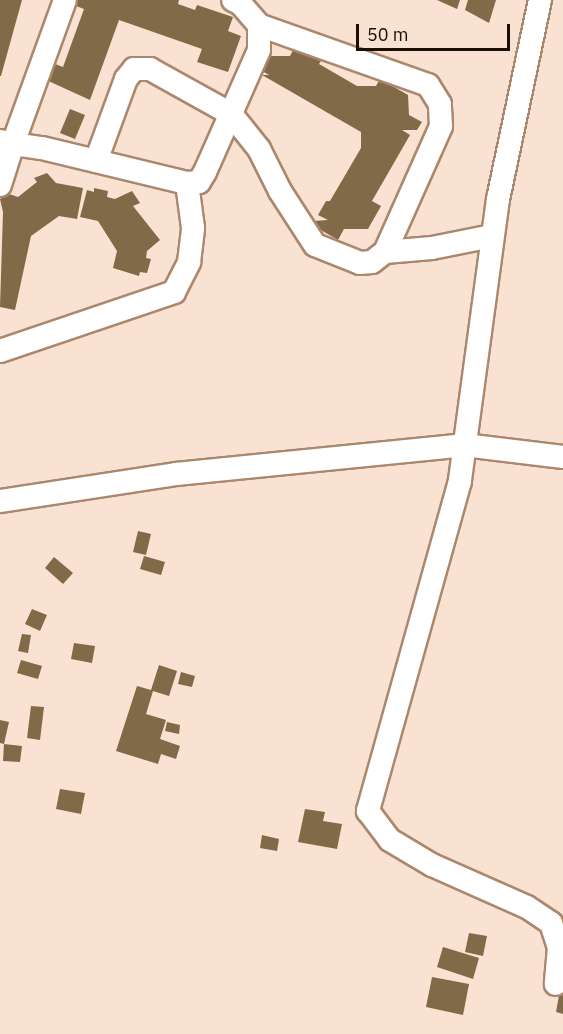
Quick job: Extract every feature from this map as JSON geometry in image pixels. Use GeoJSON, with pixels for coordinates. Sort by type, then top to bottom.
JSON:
{"type":"FeatureCollection","features":[{"type":"Feature","properties":{"kind":"street"},"geometry":{"type":"LineString","coordinates":[[0,185],[7,143],[65,0]]}},
{"type":"Feature","properties":{"kind":"street"},"geometry":{"type":"LineString","coordinates":[[96,161],[126,80],[134,69],[150,69],[231,114],[258,149],[279,191],[315,245],[360,263],[372,262],[385,252],[441,126],[440,104],[428,86],[259,25],[241,4],[232,0]]}},
{"type":"Feature","properties":{"kind":"street"},"geometry":{"type":"LineString","coordinates":[[540,0],[492,236],[460,481],[368,811],[390,840],[432,865],[527,907],[551,923],[560,947],[556,984]]}},
{"type":"Feature","properties":{"kind":"street"},"geometry":{"type":"LineString","coordinates":[[7,143],[187,183],[199,182],[259,50],[259,25]]}},
{"type":"Feature","properties":{"kind":"street"},"geometry":{"type":"LineString","coordinates":[[0,351],[174,292],[189,262],[193,228],[187,183]]}},
{"type":"Feature","properties":{"kind":"street"},"geometry":{"type":"LineString","coordinates":[[385,252],[432,248],[492,236]]}},
{"type":"Feature","properties":{"kind":"street"},"geometry":{"type":"LineString","coordinates":[[0,501],[176,474],[464,445],[563,457]]}},
{"type":"Feature","properties":{"kind":"building"},"geometry":{"type":"Polygon","coordinates":[[[0,0],[22,0],[1,76],[0,76],[0,0]]]}},
{"type":"Feature","properties":{"kind":"building"},"geometry":{"type":"Polygon","coordinates":[[[78,0],[179,0],[178,4],[195,10],[197,5],[233,17],[228,31],[241,36],[228,72],[197,62],[202,49],[119,20],[90,100],[44,79],[50,62],[63,67],[84,9],[76,6],[78,0]]]}},
{"type":"Feature","properties":{"kind":"building"},"geometry":{"type":"Polygon","coordinates":[[[437,0],[460,0],[457,9],[437,0]]]}},
{"type":"Feature","properties":{"kind":"building"},"geometry":{"type":"Polygon","coordinates":[[[468,0],[496,0],[489,23],[465,10],[468,0]]]}},
{"type":"Feature","properties":{"kind":"building"},"geometry":{"type":"Polygon","coordinates":[[[293,50],[328,50],[319,64],[357,86],[376,86],[380,79],[408,95],[409,115],[422,122],[417,130],[402,130],[410,135],[372,201],[381,206],[368,229],[344,229],[338,240],[314,226],[314,221],[328,220],[318,215],[326,201],[330,201],[361,148],[361,132],[262,75],[269,75],[262,71],[271,56],[290,56],[293,50]]]}},
{"type":"Feature","properties":{"kind":"building"},"geometry":{"type":"Polygon","coordinates":[[[70,109],[85,115],[75,139],[60,133],[70,109]]]}},
{"type":"Feature","properties":{"kind":"building"},"geometry":{"type":"Polygon","coordinates":[[[47,173],[56,183],[83,188],[77,219],[59,216],[31,236],[15,310],[0,307],[3,212],[0,199],[9,194],[18,197],[37,182],[34,178],[47,173]]]}},
{"type":"Feature","properties":{"kind":"building"},"geometry":{"type":"Polygon","coordinates":[[[94,188],[108,191],[107,197],[115,199],[132,191],[140,203],[133,206],[160,240],[147,251],[146,258],[151,259],[147,273],[140,272],[139,276],[113,268],[117,251],[98,221],[80,217],[87,190],[94,192],[94,188]]]}},
{"type":"Feature","properties":{"kind":"building"},"geometry":{"type":"Polygon","coordinates":[[[138,531],[151,534],[146,555],[133,552],[138,531]]]}},
{"type":"Feature","properties":{"kind":"building"},"geometry":{"type":"Polygon","coordinates":[[[144,556],[165,562],[161,575],[140,569],[144,556]]]}},
{"type":"Feature","properties":{"kind":"building"},"geometry":{"type":"Polygon","coordinates":[[[54,557],[73,573],[63,584],[45,568],[54,557]]]}},
{"type":"Feature","properties":{"kind":"building"},"geometry":{"type":"Polygon","coordinates":[[[32,609],[47,615],[40,631],[25,624],[32,609]]]}},
{"type":"Feature","properties":{"kind":"building"},"geometry":{"type":"Polygon","coordinates":[[[22,634],[31,635],[28,653],[18,651],[22,634]]]}},
{"type":"Feature","properties":{"kind":"building"},"geometry":{"type":"Polygon","coordinates":[[[74,643],[95,646],[92,663],[71,659],[74,643]]]}},
{"type":"Feature","properties":{"kind":"building"},"geometry":{"type":"Polygon","coordinates":[[[21,660],[42,666],[38,679],[17,673],[21,660]]]}},
{"type":"Feature","properties":{"kind":"building"},"geometry":{"type":"Polygon","coordinates":[[[159,665],[177,671],[169,696],[153,691],[146,714],[166,720],[160,739],[180,746],[176,759],[161,754],[158,764],[116,751],[137,686],[151,690],[159,665]]]}},
{"type":"Feature","properties":{"kind":"building"},"geometry":{"type":"Polygon","coordinates":[[[181,672],[195,676],[192,687],[178,684],[181,672]]]}},
{"type":"Feature","properties":{"kind":"building"},"geometry":{"type":"Polygon","coordinates":[[[31,706],[44,707],[40,740],[27,738],[31,706]]]}},
{"type":"Feature","properties":{"kind":"building"},"geometry":{"type":"Polygon","coordinates":[[[0,720],[9,722],[4,744],[0,743],[0,720]]]}},
{"type":"Feature","properties":{"kind":"building"},"geometry":{"type":"Polygon","coordinates":[[[167,722],[180,725],[179,734],[165,731],[167,722]]]}},
{"type":"Feature","properties":{"kind":"building"},"geometry":{"type":"Polygon","coordinates":[[[4,744],[22,746],[20,762],[3,761],[4,744]]]}},
{"type":"Feature","properties":{"kind":"building"},"geometry":{"type":"Polygon","coordinates":[[[60,789],[85,793],[81,814],[56,809],[60,789]]]}},
{"type":"Feature","properties":{"kind":"building"},"geometry":{"type":"Polygon","coordinates":[[[305,809],[325,812],[323,821],[342,824],[337,849],[298,842],[305,809]]]}},
{"type":"Feature","properties":{"kind":"building"},"geometry":{"type":"Polygon","coordinates":[[[262,835],[279,839],[277,851],[260,848],[262,835]]]}},
{"type":"Feature","properties":{"kind":"building"},"geometry":{"type":"Polygon","coordinates":[[[469,933],[487,936],[483,956],[465,952],[469,933]]]}},
{"type":"Feature","properties":{"kind":"building"},"geometry":{"type":"Polygon","coordinates":[[[443,947],[479,958],[473,979],[437,967],[443,947]]]}},
{"type":"Feature","properties":{"kind":"building"},"geometry":{"type":"Polygon","coordinates":[[[432,977],[469,984],[463,1015],[426,1007],[432,977]]]}},
{"type":"Feature","properties":{"kind":"building"},"geometry":{"type":"Polygon","coordinates":[[[563,979],[563,1014],[556,1012],[563,979]]]}}]}
